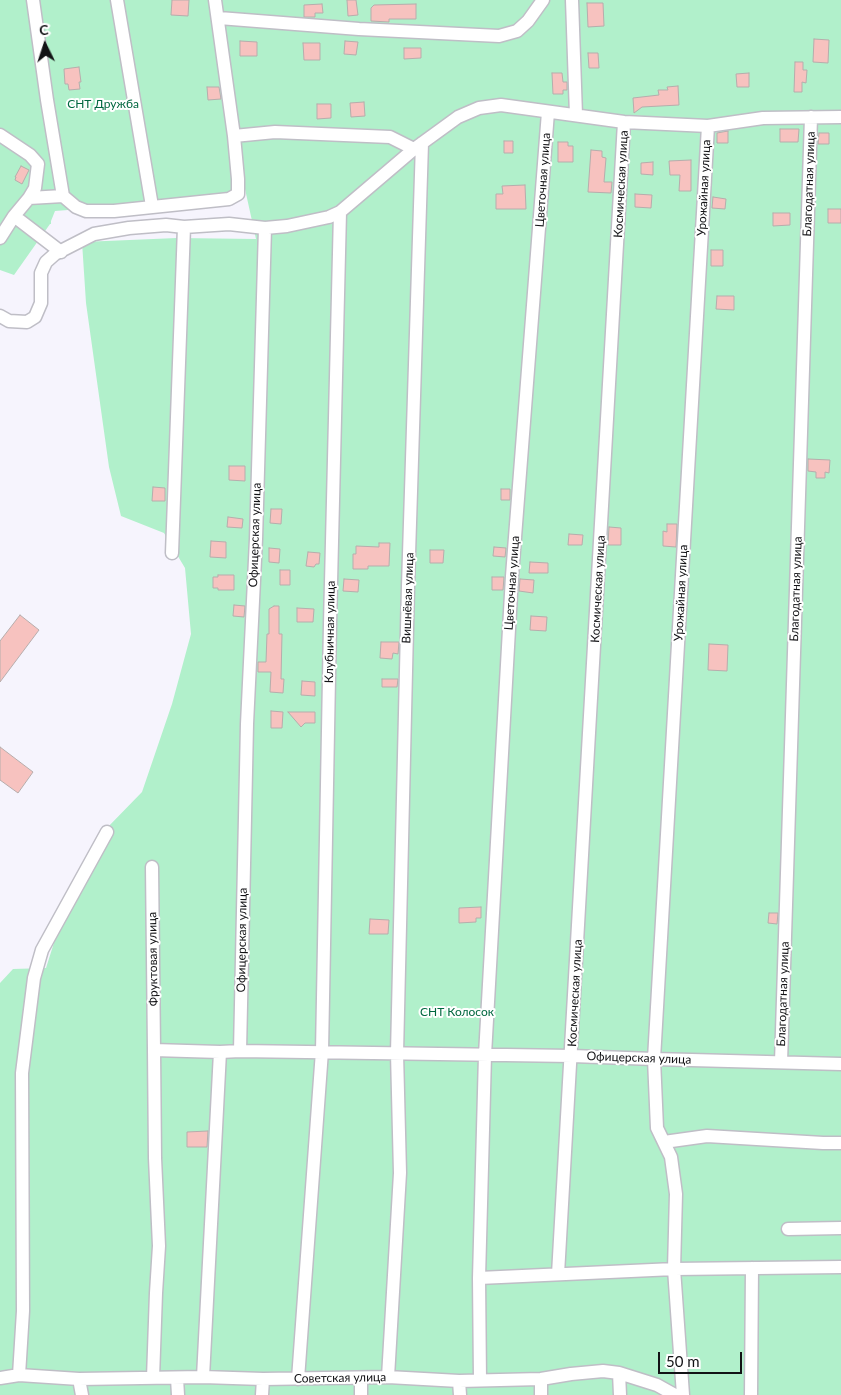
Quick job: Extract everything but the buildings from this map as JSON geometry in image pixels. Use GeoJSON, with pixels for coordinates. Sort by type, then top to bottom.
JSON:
{"type":"FeatureCollection","features":[{"type":"Feature","properties":{"kind":"street"},"geometry":{"type":"LineString","coordinates":[[33,0],[63,196],[76,207],[86,211],[114,211],[229,199],[238,194],[234,136],[215,0]]}},
{"type":"Feature","properties":{"kind":"street"},"geometry":{"type":"LineString","coordinates":[[117,0],[152,206]]}},
{"type":"Feature","properties":{"kind":"street"},"geometry":{"type":"LineString","coordinates":[[219,18],[359,29],[499,36],[517,31],[528,21],[543,0]]}},
{"type":"Feature","properties":{"kind":"street"},"geometry":{"type":"LineString","coordinates":[[572,0],[576,115]]}},
{"type":"Feature","properties":{"kind":"street"},"geometry":{"type":"LineString","coordinates":[[0,316],[9,321],[27,322],[35,317],[41,303],[41,273],[46,262],[55,254],[94,234],[129,228],[166,225],[184,227],[229,224],[265,228],[329,217],[340,212],[418,146],[458,117],[480,108],[501,105],[624,122],[708,126],[763,118],[841,117]]}},
{"type":"Feature","properties":{"kind":"street","name":"Цветочная улица"},"geometry":{"type":"LineString","coordinates":[[480,1380],[479,1278],[485,1055],[512,576],[548,112]]}},
{"type":"Feature","properties":{"kind":"street","name":"Благодатная улица"},"geometry":{"type":"LineString","coordinates":[[781,1062],[811,117]]}},
{"type":"Feature","properties":{"kind":"street","name":"Космическая улица"},"geometry":{"type":"LineString","coordinates":[[558,1274],[572,1056],[624,122]]}},
{"type":"Feature","properties":{"kind":"street","name":"Урожайная улица"},"geometry":{"type":"LineString","coordinates":[[683,1395],[674,1269],[676,1194],[671,1157],[656,1128],[654,1059],[708,126]]}},
{"type":"Feature","properties":{"kind":"street"},"geometry":{"type":"LineString","coordinates":[[234,136],[275,132],[390,138],[418,146]]}},
{"type":"Feature","properties":{"kind":"street"},"geometry":{"type":"LineString","coordinates":[[0,135],[30,155],[38,164],[34,188],[29,198],[14,216],[0,238]]}},
{"type":"Feature","properties":{"kind":"street","name":"Вишнёвая улица"},"geometry":{"type":"LineString","coordinates":[[388,1377],[400,1173],[397,1053],[418,146]]}},
{"type":"Feature","properties":{"kind":"street"},"geometry":{"type":"LineString","coordinates":[[29,198],[63,196]]}},
{"type":"Feature","properties":{"kind":"street","name":"Клубничная улица"},"geometry":{"type":"LineString","coordinates":[[298,1379],[322,1051],[340,212]]}},
{"type":"Feature","properties":{"kind":"street"},"geometry":{"type":"LineString","coordinates":[[14,216],[61,252]]}},
{"type":"Feature","properties":{"kind":"street"},"geometry":{"type":"LineString","coordinates":[[172,553],[184,227]]}},
{"type":"Feature","properties":{"kind":"street","name":"Офицерская улица"},"geometry":{"type":"LineString","coordinates":[[265,228],[256,539],[247,724],[240,1051],[572,1056],[841,1064]]}},
{"type":"Feature","properties":{"kind":"street"},"geometry":{"type":"LineString","coordinates":[[19,1375],[23,1311],[22,1073],[34,978],[42,950],[107,832]]}},
{"type":"Feature","properties":{"kind":"street","name":"Фруктовая улица"},"geometry":{"type":"LineString","coordinates":[[152,867],[155,1158],[159,1246],[153,1378]]}},
{"type":"Feature","properties":{"kind":"street"},"geometry":{"type":"LineString","coordinates":[[154,1050],[240,1051]]}},
{"type":"Feature","properties":{"kind":"street"},"geometry":{"type":"LineString","coordinates":[[203,1377],[220,1052]]}},
{"type":"Feature","properties":{"kind":"street"},"geometry":{"type":"LineString","coordinates":[[664,1142],[707,1136],[841,1143]]}},
{"type":"Feature","properties":{"kind":"street"},"geometry":{"type":"LineString","coordinates":[[788,1229],[841,1228]]}},
{"type":"Feature","properties":{"kind":"street"},"geometry":{"type":"LineString","coordinates":[[479,1278],[674,1269],[841,1267]]}},
{"type":"Feature","properties":{"kind":"street"},"geometry":{"type":"LineString","coordinates":[[751,1395],[752,1268]]}},
{"type":"Feature","properties":{"kind":"street","name":"Советская улица"},"geometry":{"type":"LineString","coordinates":[[0,1378],[19,1375],[79,1379],[388,1377],[460,1381],[541,1379],[603,1371],[620,1373],[657,1385],[675,1395]]}},
{"type":"Feature","properties":{"kind":"street"},"geometry":{"type":"LineString","coordinates":[[620,1373],[620,1395]]}},
{"type":"Feature","properties":{"kind":"street"},"geometry":{"type":"LineString","coordinates":[[177,1378],[178,1395]]}},
{"type":"Feature","properties":{"kind":"street"},"geometry":{"type":"LineString","coordinates":[[361,1378],[361,1395]]}},
{"type":"Feature","properties":{"kind":"street"},"geometry":{"type":"LineString","coordinates":[[79,1379],[82,1395]]}},
{"type":"Feature","properties":{"kind":"street"},"geometry":{"type":"LineString","coordinates":[[262,1395],[263,1379]]}},
{"type":"Feature","properties":{"kind":"street"},"geometry":{"type":"LineString","coordinates":[[540,1395],[541,1379]]}},
{"type":"Feature","properties":{"kind":"street"},"geometry":{"type":"LineString","coordinates":[[460,1381],[460,1395]]}},
{"type":"Feature","properties":{"kind":"green space","name":"СНТ Колосок"},"geometry":{"type":"Polygon","coordinates":[[[0,0],[841,0],[841,1395],[0,1395],[0,983],[13,969],[46,968],[71,889],[105,830],[142,792],[172,704],[191,634],[185,568],[164,533],[121,516],[109,467],[86,303],[82,242],[177,238],[256,239],[245,189],[238,138],[236,197],[55,211],[51,224],[14,275],[0,270],[0,0]]]}},
{"type":"Feature","properties":{"kind":"park label","name":"СНТ Дружба"},"geometry":{"type":"Point","coordinates":[103,104]}}]}
